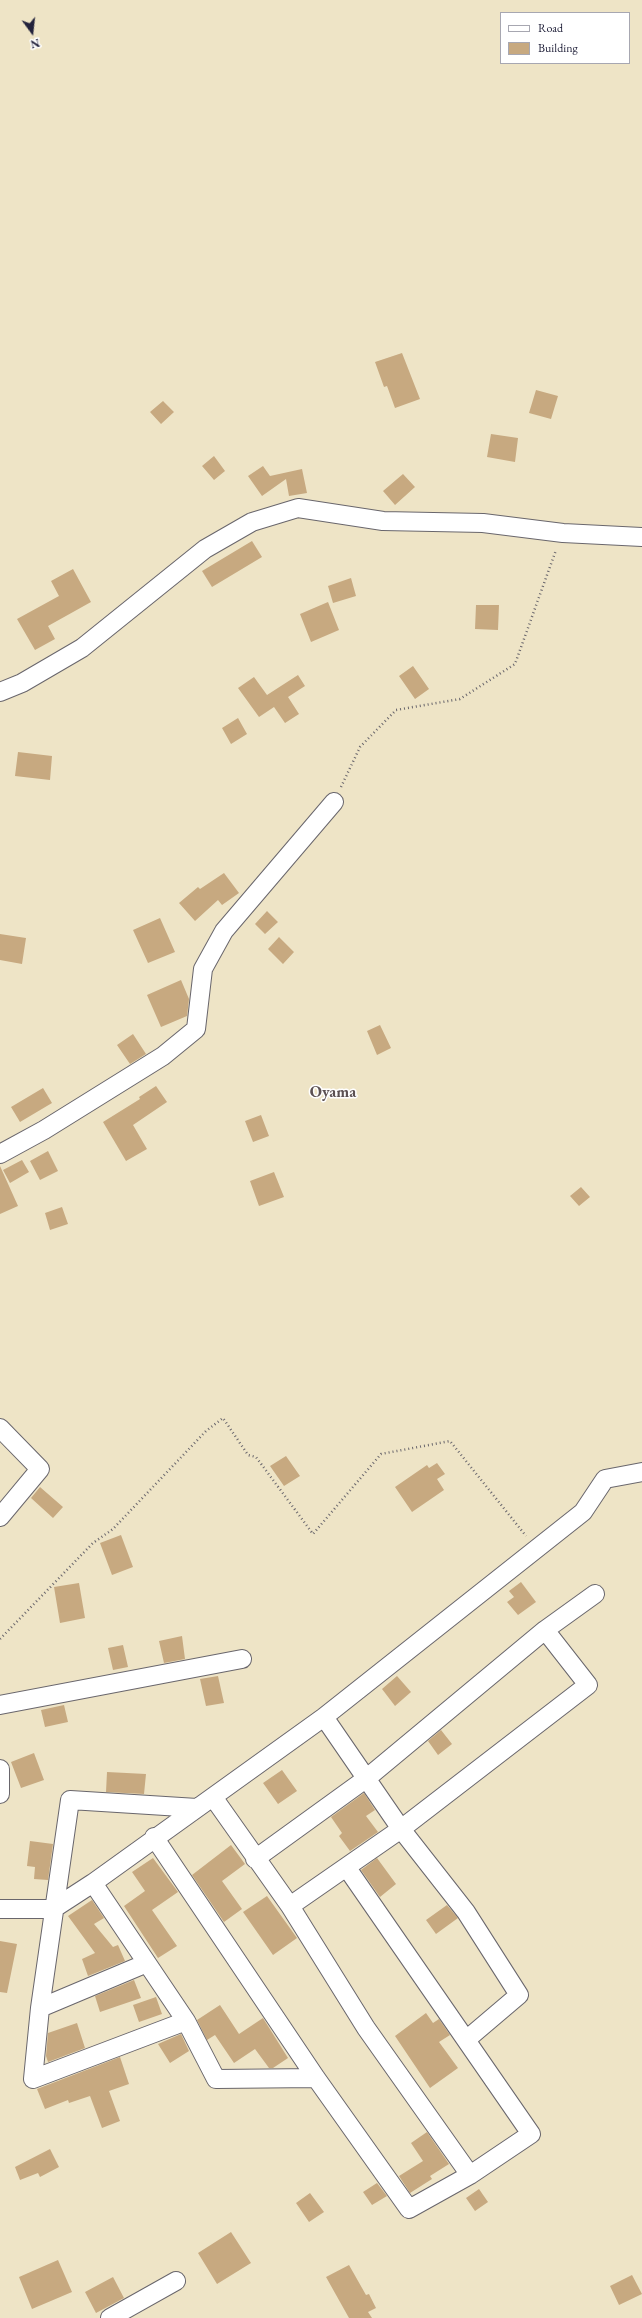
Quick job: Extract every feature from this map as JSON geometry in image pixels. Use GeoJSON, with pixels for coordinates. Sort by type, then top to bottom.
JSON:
{"type":"FeatureCollection","features":[{"type":"Feature","properties":{"kind":"street"},"geometry":{"type":"LineString","coordinates":[[0,692],[22,684],[82,648],[205,549],[252,522],[298,508],[383,521],[482,523],[562,533],[642,537]]}},
{"type":"Feature","properties":{"kind":"street"},"geometry":{"type":"LineString","coordinates":[[0,1154],[44,1130],[163,1056],[196,1028],[203,969],[224,931],[334,802]]}},
{"type":"Feature","properties":{"kind":"street"},"geometry":{"type":"LineString","coordinates":[[0,1428],[40,1469],[0,1517]]}},
{"type":"Feature","properties":{"kind":"street"},"geometry":{"type":"LineString","coordinates":[[0,1909],[53,1909],[93,1883],[154,1837],[213,1797],[324,1717],[583,1512],[605,1479],[642,1472]]}},
{"type":"Feature","properties":{"kind":"street"},"geometry":{"type":"LineString","coordinates":[[255,1859],[367,1778],[545,1630],[595,1594]]}},
{"type":"Feature","properties":{"kind":"street"},"geometry":{"type":"LineString","coordinates":[[290,1906],[347,1868],[401,1829],[588,1685],[545,1630]]}},
{"type":"Feature","properties":{"kind":"street"},"geometry":{"type":"LineString","coordinates":[[0,1705],[242,1659]]}},
{"type":"Feature","properties":{"kind":"street"},"geometry":{"type":"LineString","coordinates":[[324,1717],[401,1829],[466,1912],[519,1995],[466,2040]]}},
{"type":"Feature","properties":{"kind":"street"},"geometry":{"type":"LineString","coordinates":[[0,1769],[0,1794]]}},
{"type":"Feature","properties":{"kind":"street"},"geometry":{"type":"LineString","coordinates":[[213,1797],[255,1859],[290,1906],[366,2028],[470,2175]]}},
{"type":"Feature","properties":{"kind":"street"},"geometry":{"type":"LineString","coordinates":[[186,2021],[33,2079],[40,2008],[53,1909],[70,1800],[197,1808]]}},
{"type":"Feature","properties":{"kind":"street"},"geometry":{"type":"LineString","coordinates":[[154,1837],[316,2078],[409,2209],[470,2175],[531,2134],[347,1868]]}},
{"type":"Feature","properties":{"kind":"street"},"geometry":{"type":"LineString","coordinates":[[93,1883],[186,2021],[216,2079],[316,2078]]}},
{"type":"Feature","properties":{"kind":"street"},"geometry":{"type":"LineString","coordinates":[[40,2008],[147,1963]]}},
{"type":"Feature","properties":{"kind":"street"},"geometry":{"type":"LineString","coordinates":[[110,2318],[176,2281]]}},
{"type":"Feature","properties":{"kind":"path"},"geometry":{"type":"LineString","coordinates":[[334,802],[360,747],[396,710],[460,699],[515,664],[562,533]]}},
{"type":"Feature","properties":{"kind":"path"},"geometry":{"type":"LineString","coordinates":[[0,1639],[93,1543],[113,1529],[206,1431],[223,1418],[248,1455],[256,1457],[313,1534],[381,1454],[450,1441],[536,1549]]}},
{"type":"Feature","properties":{"kind":"building"},"geometry":{"type":"Polygon","coordinates":[[[402,353],[420,399],[395,408],[387,386],[384,387],[375,362],[402,353]]]}},
{"type":"Feature","properties":{"kind":"building"},"geometry":{"type":"Polygon","coordinates":[[[536,390],[558,396],[551,419],[529,413],[536,390]]]}},
{"type":"Feature","properties":{"kind":"building"},"geometry":{"type":"Polygon","coordinates":[[[163,401],[174,412],[161,424],[150,412],[163,401]]]}},
{"type":"Feature","properties":{"kind":"building"},"geometry":{"type":"Polygon","coordinates":[[[491,434],[518,438],[515,462],[487,457],[491,434]]]}},
{"type":"Feature","properties":{"kind":"building"},"geometry":{"type":"Polygon","coordinates":[[[214,456],[225,471],[214,480],[202,466],[214,456]]]}},
{"type":"Feature","properties":{"kind":"building"},"geometry":{"type":"Polygon","coordinates":[[[263,466],[270,476],[302,469],[307,493],[289,496],[286,479],[262,496],[248,476],[263,466]]]}},
{"type":"Feature","properties":{"kind":"building"},"geometry":{"type":"Polygon","coordinates":[[[403,474],[415,487],[395,505],[383,491],[403,474]]]}},
{"type":"Feature","properties":{"kind":"building"},"geometry":{"type":"Polygon","coordinates":[[[252,541],[262,557],[212,587],[202,571],[252,541]]]}},
{"type":"Feature","properties":{"kind":"building"},"geometry":{"type":"Polygon","coordinates":[[[73,569],[91,602],[48,626],[55,639],[35,650],[17,619],[59,596],[51,581],[73,569]]]}},
{"type":"Feature","properties":{"kind":"building"},"geometry":{"type":"Polygon","coordinates":[[[351,578],[356,596],[333,603],[328,586],[351,578]]]}},
{"type":"Feature","properties":{"kind":"building"},"geometry":{"type":"Polygon","coordinates":[[[328,602],[339,630],[311,642],[300,614],[328,602]]]}},
{"type":"Feature","properties":{"kind":"building"},"geometry":{"type":"Polygon","coordinates":[[[476,605],[499,605],[498,630],[475,629],[476,605]]]}},
{"type":"Feature","properties":{"kind":"building"},"geometry":{"type":"Polygon","coordinates":[[[413,666],[429,689],[415,699],[399,676],[413,666]]]}},
{"type":"Feature","properties":{"kind":"building"},"geometry":{"type":"Polygon","coordinates":[[[298,675],[305,686],[288,697],[299,714],[285,723],[274,707],[259,717],[238,688],[254,677],[267,695],[298,675]]]}},
{"type":"Feature","properties":{"kind":"building"},"geometry":{"type":"Polygon","coordinates":[[[238,718],[247,734],[231,744],[222,728],[238,718]]]}},
{"type":"Feature","properties":{"kind":"building"},"geometry":{"type":"Polygon","coordinates":[[[18,752],[52,756],[50,780],[15,776],[18,752]]]}},
{"type":"Feature","properties":{"kind":"building"},"geometry":{"type":"Polygon","coordinates":[[[224,873],[239,893],[222,905],[218,900],[195,921],[179,903],[198,887],[200,889],[224,873]]]}},
{"type":"Feature","properties":{"kind":"building"},"geometry":{"type":"Polygon","coordinates":[[[267,911],[278,922],[265,934],[255,924],[267,911]]]}},
{"type":"Feature","properties":{"kind":"building"},"geometry":{"type":"Polygon","coordinates":[[[160,918],[175,952],[148,963],[133,930],[160,918]]]}},
{"type":"Feature","properties":{"kind":"building"},"geometry":{"type":"Polygon","coordinates":[[[0,934],[26,938],[22,964],[0,960],[0,934]]]}},
{"type":"Feature","properties":{"kind":"building"},"geometry":{"type":"Polygon","coordinates":[[[279,937],[294,952],[283,964],[268,949],[279,937]]]}},
{"type":"Feature","properties":{"kind":"building"},"geometry":{"type":"Polygon","coordinates":[[[181,980],[189,999],[187,1016],[161,1027],[147,995],[181,980]]]}},
{"type":"Feature","properties":{"kind":"building"},"geometry":{"type":"Polygon","coordinates":[[[380,1025],[391,1048],[377,1055],[367,1031],[380,1025]]]}},
{"type":"Feature","properties":{"kind":"building"},"geometry":{"type":"Polygon","coordinates":[[[133,1034],[146,1054],[130,1064],[117,1045],[133,1034]]]}},
{"type":"Feature","properties":{"kind":"building"},"geometry":{"type":"Polygon","coordinates":[[[156,1086],[167,1102],[133,1125],[147,1149],[126,1161],[103,1122],[140,1099],[139,1097],[156,1086]]]}},
{"type":"Feature","properties":{"kind":"building"},"geometry":{"type":"Polygon","coordinates":[[[43,1088],[52,1103],[20,1122],[11,1107],[43,1088]]]}},
{"type":"Feature","properties":{"kind":"building"},"geometry":{"type":"Polygon","coordinates":[[[261,1115],[269,1136],[253,1142],[245,1121],[261,1115]]]}},
{"type":"Feature","properties":{"kind":"building"},"geometry":{"type":"Polygon","coordinates":[[[48,1151],[58,1171],[40,1180],[30,1161],[48,1151]]]}},
{"type":"Feature","properties":{"kind":"building"},"geometry":{"type":"Polygon","coordinates":[[[22,1160],[29,1172],[10,1183],[3,1170],[22,1160]]]}},
{"type":"Feature","properties":{"kind":"building"},"geometry":{"type":"Polygon","coordinates":[[[0,1166],[18,1206],[0,1214],[0,1166]]]}},
{"type":"Feature","properties":{"kind":"building"},"geometry":{"type":"Polygon","coordinates":[[[274,1172],[284,1197],[259,1206],[250,1181],[274,1172]]]}},
{"type":"Feature","properties":{"kind":"building"},"geometry":{"type":"Polygon","coordinates":[[[581,1187],[590,1197],[579,1206],[570,1196],[581,1187]]]}},
{"type":"Feature","properties":{"kind":"building"},"geometry":{"type":"Polygon","coordinates":[[[62,1207],[68,1224],[50,1230],[45,1213],[62,1207]]]}},
{"type":"Feature","properties":{"kind":"building"},"geometry":{"type":"Polygon","coordinates":[[[286,1456],[300,1476],[284,1486],[270,1466],[286,1456]]]}},
{"type":"Feature","properties":{"kind":"building"},"geometry":{"type":"Polygon","coordinates":[[[437,1463],[445,1474],[437,1479],[444,1490],[412,1512],[395,1487],[427,1465],[429,1468],[437,1463]]]}},
{"type":"Feature","properties":{"kind":"building"},"geometry":{"type":"Polygon","coordinates":[[[40,1487],[63,1507],[53,1518],[31,1498],[40,1487]]]}},
{"type":"Feature","properties":{"kind":"building"},"geometry":{"type":"Polygon","coordinates":[[[121,1535],[133,1567],[112,1575],[100,1543],[121,1535]]]}},
{"type":"Feature","properties":{"kind":"building"},"geometry":{"type":"Polygon","coordinates":[[[521,1582],[536,1602],[518,1615],[507,1602],[514,1597],[509,1591],[521,1582]]]}},
{"type":"Feature","properties":{"kind":"building"},"geometry":{"type":"Polygon","coordinates":[[[79,1583],[85,1618],[60,1623],[54,1587],[79,1583]]]}},
{"type":"Feature","properties":{"kind":"building"},"geometry":{"type":"Polygon","coordinates":[[[182,1636],[185,1659],[164,1663],[159,1641],[182,1636]]]}},
{"type":"Feature","properties":{"kind":"building"},"geometry":{"type":"Polygon","coordinates":[[[123,1645],[128,1667],[113,1670],[108,1648],[123,1645]]]}},
{"type":"Feature","properties":{"kind":"building"},"geometry":{"type":"Polygon","coordinates":[[[218,1676],[224,1703],[206,1706],[200,1679],[218,1676]]]}},
{"type":"Feature","properties":{"kind":"building"},"geometry":{"type":"Polygon","coordinates":[[[397,1676],[411,1692],[395,1706],[382,1689],[397,1676]]]}},
{"type":"Feature","properties":{"kind":"building"},"geometry":{"type":"Polygon","coordinates":[[[64,1705],[68,1722],[45,1727],[41,1710],[64,1705]]]}},
{"type":"Feature","properties":{"kind":"building"},"geometry":{"type":"Polygon","coordinates":[[[441,1730],[452,1744],[438,1755],[428,1741],[441,1730]]]}},
{"type":"Feature","properties":{"kind":"building"},"geometry":{"type":"Polygon","coordinates":[[[34,1753],[44,1780],[21,1788],[11,1762],[34,1753]]]}},
{"type":"Feature","properties":{"kind":"building"},"geometry":{"type":"Polygon","coordinates":[[[282,1770],[297,1791],[278,1804],[263,1783],[282,1770]]]}},
{"type":"Feature","properties":{"kind":"building"},"geometry":{"type":"Polygon","coordinates":[[[107,1772],[146,1774],[144,1794],[106,1792],[107,1772]]]}},
{"type":"Feature","properties":{"kind":"building"},"geometry":{"type":"Polygon","coordinates":[[[364,1793],[375,1810],[366,1816],[378,1832],[350,1851],[339,1836],[342,1833],[331,1817],[364,1793]]]}},
{"type":"Feature","properties":{"kind":"building"},"geometry":{"type":"Polygon","coordinates":[[[30,1841],[53,1844],[48,1880],[34,1879],[35,1867],[27,1866],[30,1841]]]}},
{"type":"Feature","properties":{"kind":"building"},"geometry":{"type":"Polygon","coordinates":[[[231,1845],[245,1864],[222,1881],[242,1909],[224,1922],[192,1875],[231,1845]]]}},
{"type":"Feature","properties":{"kind":"building"},"geometry":{"type":"Polygon","coordinates":[[[153,1858],[178,1892],[152,1910],[177,1946],[158,1958],[124,1906],[145,1891],[132,1872],[153,1858]]]}},
{"type":"Feature","properties":{"kind":"building"},"geometry":{"type":"Polygon","coordinates":[[[377,1858],[396,1884],[380,1897],[361,1870],[377,1858]]]}},
{"type":"Feature","properties":{"kind":"building"},"geometry":{"type":"Polygon","coordinates":[[[267,1896],[297,1938],[273,1955],[243,1912],[267,1896]]]}},
{"type":"Feature","properties":{"kind":"building"},"geometry":{"type":"Polygon","coordinates":[[[92,1900],[104,1918],[94,1924],[113,1947],[118,1945],[125,1961],[88,1976],[82,1959],[95,1953],[68,1916],[92,1900]]]}},
{"type":"Feature","properties":{"kind":"building"},"geometry":{"type":"Polygon","coordinates":[[[447,1905],[458,1918],[436,1934],[426,1920],[447,1905]]]}},
{"type":"Feature","properties":{"kind":"building"},"geometry":{"type":"Polygon","coordinates":[[[0,1941],[17,1944],[7,1993],[0,1992],[0,1941]]]}},
{"type":"Feature","properties":{"kind":"building"},"geometry":{"type":"Polygon","coordinates":[[[134,1980],[141,1998],[100,2012],[95,1996],[134,1980]]]}},
{"type":"Feature","properties":{"kind":"building"},"geometry":{"type":"Polygon","coordinates":[[[156,1997],[162,2014],[139,2022],[133,2005],[156,1997]]]}},
{"type":"Feature","properties":{"kind":"building"},"geometry":{"type":"Polygon","coordinates":[[[220,2005],[239,2034],[263,2018],[288,2058],[273,2068],[269,2068],[255,2049],[234,2063],[215,2035],[207,2040],[197,2020],[220,2005]]]}},
{"type":"Feature","properties":{"kind":"building"},"geometry":{"type":"Polygon","coordinates":[[[426,2013],[433,2023],[439,2019],[450,2035],[439,2042],[458,2068],[430,2088],[395,2036],[426,2013]]]}},
{"type":"Feature","properties":{"kind":"building"},"geometry":{"type":"Polygon","coordinates":[[[77,2023],[85,2048],[48,2062],[46,2056],[48,2033],[77,2023]]]}},
{"type":"Feature","properties":{"kind":"building"},"geometry":{"type":"Polygon","coordinates":[[[181,2034],[189,2051],[170,2063],[158,2044],[181,2034]]]}},
{"type":"Feature","properties":{"kind":"building"},"geometry":{"type":"Polygon","coordinates":[[[120,2057],[129,2084],[109,2091],[120,2121],[102,2128],[90,2096],[69,2103],[68,2100],[45,2109],[37,2089],[120,2057]]]}},
{"type":"Feature","properties":{"kind":"building"},"geometry":{"type":"Polygon","coordinates":[[[427,2132],[449,2164],[430,2176],[432,2179],[410,2193],[399,2176],[423,2161],[411,2143],[427,2132]]]}},
{"type":"Feature","properties":{"kind":"building"},"geometry":{"type":"Polygon","coordinates":[[[50,2149],[59,2167],[40,2177],[38,2173],[20,2180],[15,2167],[50,2149]]]}},
{"type":"Feature","properties":{"kind":"building"},"geometry":{"type":"Polygon","coordinates":[[[377,2183],[387,2196],[372,2205],[363,2192],[377,2183]]]}},
{"type":"Feature","properties":{"kind":"building"},"geometry":{"type":"Polygon","coordinates":[[[479,2189],[488,2202],[475,2211],[466,2198],[479,2189]]]}},
{"type":"Feature","properties":{"kind":"building"},"geometry":{"type":"Polygon","coordinates":[[[310,2193],[324,2212],[309,2222],[296,2203],[310,2193]]]}},
{"type":"Feature","properties":{"kind":"building"},"geometry":{"type":"Polygon","coordinates":[[[231,2232],[251,2263],[217,2284],[198,2253],[231,2232]]]}},
{"type":"Feature","properties":{"kind":"building"},"geometry":{"type":"Polygon","coordinates":[[[58,2260],[72,2292],[32,2309],[19,2277],[58,2260]]]}},
{"type":"Feature","properties":{"kind":"building"},"geometry":{"type":"Polygon","coordinates":[[[349,2265],[366,2295],[369,2294],[376,2308],[368,2312],[372,2318],[349,2318],[326,2277],[349,2265]]]}},
{"type":"Feature","properties":{"kind":"building"},"geometry":{"type":"Polygon","coordinates":[[[632,2275],[642,2294],[619,2305],[610,2286],[632,2275]]]}},
{"type":"Feature","properties":{"kind":"building"},"geometry":{"type":"Polygon","coordinates":[[[113,2277],[124,2298],[96,2313],[85,2292],[113,2277]]]}},
{"type":"Feature","properties":{"kind":"district","name":"Oyama"},"geometry":{"type":"Point","coordinates":[333,1093]}}]}
